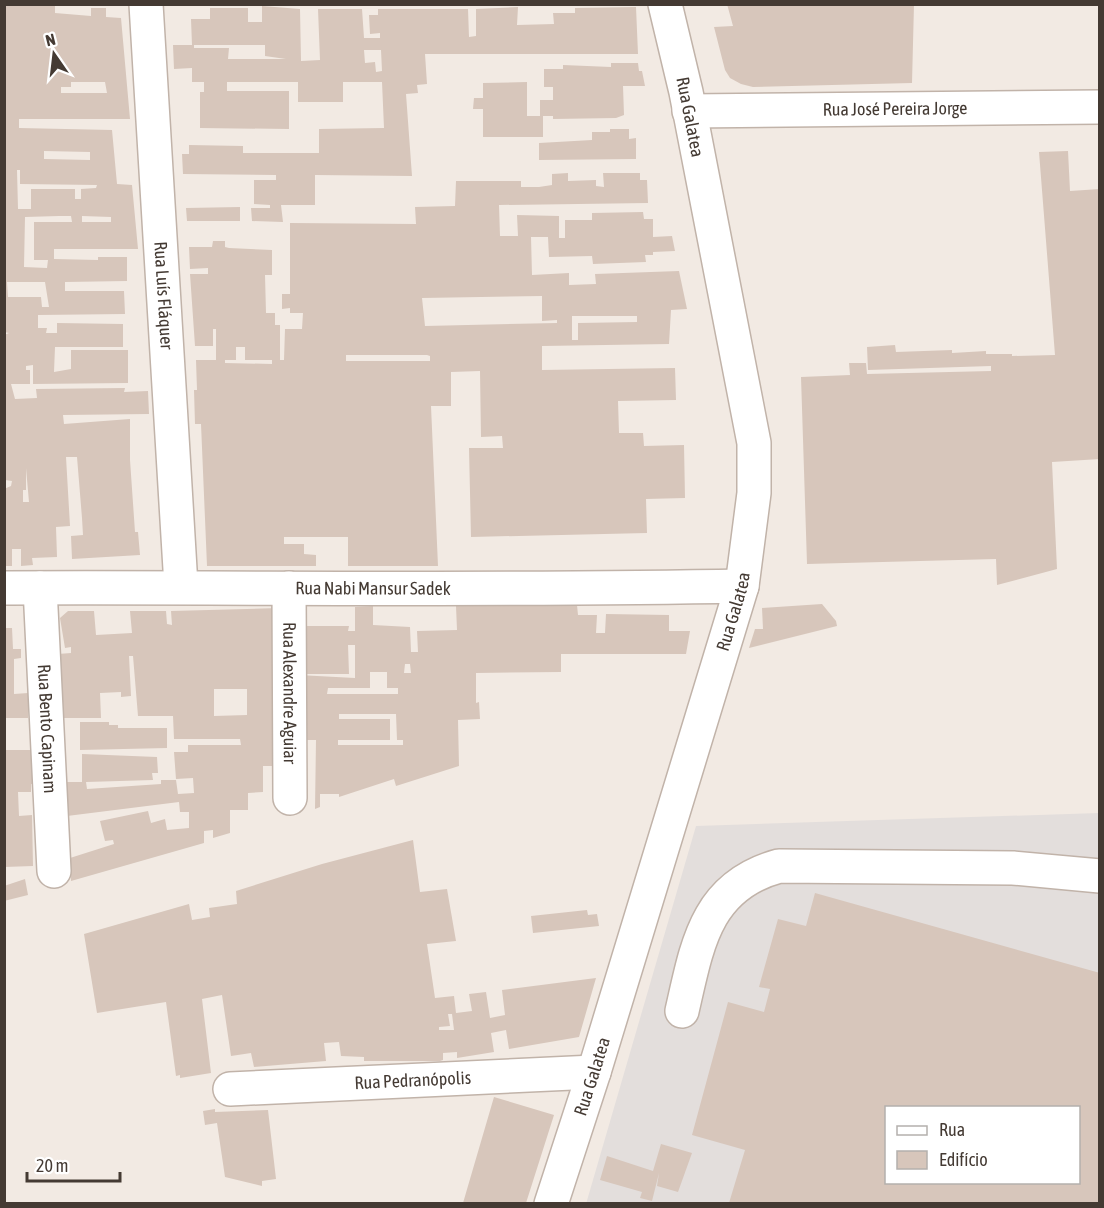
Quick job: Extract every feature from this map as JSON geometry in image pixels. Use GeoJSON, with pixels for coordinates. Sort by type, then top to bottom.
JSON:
{"type":"FeatureCollection","features":[{"type":"Feature","properties":{"kind":"street","name":"Rua Luís Fláquer"},"geometry":{"type":"LineString","coordinates":[[146,4],[181,586]]}},
{"type":"Feature","properties":{"kind":"street","name":"Rua Galatea"},"geometry":{"type":"LineString","coordinates":[[550,1203],[594,1072],[742,586],[754,493],[754,443],[689,111],[665,4]]}},
{"type":"Feature","properties":{"kind":"street","name":"Rua José Pereira Jorge"},"geometry":{"type":"LineString","coordinates":[[689,111],[1100,107]]}},
{"type":"Feature","properties":{"kind":"street","name":"Rua Nabi Mansur Sadek"},"geometry":{"type":"LineString","coordinates":[[4,588],[742,586]]}},
{"type":"Feature","properties":{"kind":"street","name":"Rua Bento Capinam"},"geometry":{"type":"LineString","coordinates":[[40,588],[54,871]]}},
{"type":"Feature","properties":{"kind":"street","name":"Rua Alexandre Aguiar"},"geometry":{"type":"LineString","coordinates":[[289,588],[290,798]]}},
{"type":"Feature","properties":{"kind":"street"},"geometry":{"type":"LineString","coordinates":[[682,1011],[699,935],[725,894],[756,872],[778,866],[1013,868],[1100,876]]}},
{"type":"Feature","properties":{"kind":"street","name":"Rua Pedranópolis"},"geometry":{"type":"LineString","coordinates":[[230,1089],[594,1072]]}},
{"type":"Feature","properties":{"kind":"shaded area"},"geometry":{"type":"Polygon","coordinates":[[[1099,813],[1099,1203],[586,1204],[696,826],[1099,813]]]}},
{"type":"Feature","properties":{"kind":"building"},"geometry":{"type":"Polygon","coordinates":[[[727,4],[914,4],[912,83],[753,87],[741,84],[730,78],[725,70],[714,27],[733,26],[727,4]]]}},
{"type":"Feature","properties":{"kind":"building"},"geometry":{"type":"Polygon","coordinates":[[[4,6],[55,6],[55,13],[91,16],[91,8],[106,8],[106,17],[121,18],[130,119],[19,119],[19,128],[112,130],[117,184],[132,185],[138,249],[54,249],[54,259],[98,260],[98,257],[127,257],[127,281],[65,282],[65,291],[124,291],[125,314],[38,315],[38,328],[47,328],[46,333],[57,333],[57,323],[123,324],[123,347],[55,347],[54,372],[71,369],[71,350],[128,350],[128,383],[33,384],[33,365],[26,366],[26,370],[30,370],[30,384],[11,384],[15,399],[37,398],[36,389],[125,388],[124,392],[148,391],[149,414],[63,415],[64,424],[130,419],[130,460],[135,532],[138,532],[140,555],[72,559],[71,536],[83,535],[77,457],[66,457],[70,526],[56,527],[57,557],[32,558],[33,565],[21,566],[21,549],[12,549],[12,566],[4,566],[4,489],[11,486],[12,481],[5,480],[4,335],[9,333],[4,332],[4,6]],[[71,82],[71,87],[61,87],[61,93],[107,93],[105,82],[71,82]],[[44,151],[44,159],[90,160],[90,152],[44,151]],[[17,170],[18,209],[31,209],[31,189],[75,189],[75,199],[81,199],[81,189],[96,188],[97,185],[20,184],[20,170],[17,170]],[[71,216],[25,217],[24,267],[47,268],[48,260],[34,260],[34,222],[72,222],[71,216]],[[82,216],[82,222],[111,222],[111,217],[82,216]],[[7,282],[8,297],[41,297],[42,307],[49,307],[45,282],[7,282]],[[26,468],[26,490],[23,490],[23,502],[29,502],[26,468]]]}},
{"type":"Feature","properties":{"kind":"building"},"geometry":{"type":"Polygon","coordinates":[[[262,6],[300,9],[301,61],[320,60],[318,9],[362,9],[364,38],[380,38],[380,33],[370,34],[369,15],[378,15],[378,9],[468,9],[469,37],[476,36],[476,9],[518,7],[517,25],[554,24],[553,13],[575,13],[575,8],[636,7],[638,54],[425,54],[427,84],[417,85],[418,93],[406,94],[412,176],[315,175],[315,205],[281,205],[283,222],[252,221],[251,208],[270,208],[270,205],[254,204],[254,180],[276,180],[276,175],[183,174],[182,154],[189,154],[189,145],[243,146],[243,153],[319,153],[319,129],[384,128],[382,82],[343,82],[343,102],[298,102],[298,82],[227,82],[227,91],[289,91],[289,129],[200,128],[200,92],[204,92],[204,82],[192,82],[192,68],[174,69],[173,45],[192,45],[191,19],[210,19],[210,8],[248,8],[248,22],[262,22],[262,6]],[[194,45],[194,48],[229,48],[228,59],[286,59],[265,56],[265,45],[194,45]],[[364,50],[365,63],[375,62],[376,72],[382,71],[381,50],[364,50]]]}},
{"type":"Feature","properties":{"kind":"building"},"geometry":{"type":"Polygon","coordinates":[[[611,63],[638,63],[639,71],[642,71],[645,86],[623,86],[624,115],[616,118],[553,119],[553,116],[543,116],[543,137],[483,137],[483,109],[473,109],[474,98],[483,98],[483,83],[527,82],[527,116],[540,116],[540,100],[553,100],[553,87],[544,87],[544,69],[563,69],[563,65],[611,67],[611,63]]]}},
{"type":"Feature","properties":{"kind":"building"},"geometry":{"type":"Polygon","coordinates":[[[610,129],[629,129],[629,139],[636,138],[636,159],[539,160],[539,143],[592,140],[592,132],[610,132],[610,129]]]}},
{"type":"Feature","properties":{"kind":"building"},"geometry":{"type":"Polygon","coordinates":[[[1068,151],[1070,191],[1100,189],[1100,459],[1052,462],[1057,569],[997,585],[996,559],[807,564],[801,377],[850,375],[849,363],[866,363],[867,374],[991,371],[991,366],[868,370],[867,347],[895,345],[896,352],[952,350],[952,353],[986,351],[986,354],[1012,354],[1012,356],[1055,355],[1039,152],[1068,151]]]}},
{"type":"Feature","properties":{"kind":"building"},"geometry":{"type":"Polygon","coordinates":[[[568,173],[568,181],[596,180],[596,186],[604,187],[603,173],[640,173],[640,180],[647,180],[648,203],[499,205],[500,236],[518,236],[517,215],[559,216],[559,238],[565,238],[565,220],[592,220],[592,213],[643,212],[644,219],[653,219],[653,237],[672,236],[675,251],[653,252],[653,255],[645,255],[646,262],[593,264],[592,256],[549,257],[548,237],[531,237],[532,275],[569,273],[569,285],[596,284],[595,274],[679,271],[687,309],[671,310],[669,344],[542,346],[542,370],[675,368],[676,400],[618,401],[619,433],[643,433],[644,446],[684,445],[685,498],[646,499],[647,533],[471,537],[469,448],[503,448],[502,436],[481,437],[480,371],[451,372],[451,406],[431,406],[438,566],[348,566],[348,537],[284,537],[284,544],[304,544],[304,554],[316,555],[316,566],[207,566],[201,424],[195,424],[194,390],[197,390],[196,360],[216,360],[216,329],[213,329],[213,346],[195,346],[190,274],[208,274],[208,268],[190,269],[189,247],[212,247],[213,241],[225,241],[225,247],[229,248],[272,250],[272,275],[265,275],[266,313],[275,313],[275,325],[280,325],[280,360],[284,360],[285,329],[302,329],[303,313],[290,313],[290,308],[282,309],[282,294],[290,294],[290,223],[416,224],[415,207],[455,206],[456,181],[521,181],[521,187],[539,187],[552,185],[552,174],[568,173]],[[542,296],[422,298],[425,326],[557,323],[557,320],[542,321],[542,296]],[[572,316],[572,340],[578,340],[578,323],[637,322],[637,316],[572,316]],[[236,347],[236,360],[225,360],[225,363],[272,364],[272,360],[245,360],[245,347],[236,347]],[[346,355],[346,361],[430,361],[430,356],[346,355]]]}},
{"type":"Feature","properties":{"kind":"building"},"geometry":{"type":"Polygon","coordinates":[[[240,207],[240,221],[187,221],[186,208],[240,207]]]}},
{"type":"Feature","properties":{"kind":"building"},"geometry":{"type":"Polygon","coordinates":[[[822,604],[836,621],[837,626],[749,648],[755,629],[763,629],[762,608],[822,604]]]}},
{"type":"Feature","properties":{"kind":"building"},"geometry":{"type":"Polygon","coordinates":[[[577,605],[578,615],[597,615],[596,633],[605,633],[606,614],[669,615],[669,631],[690,631],[686,654],[561,654],[561,672],[476,673],[476,703],[479,702],[480,719],[458,720],[459,766],[396,786],[394,779],[339,797],[339,794],[320,794],[320,807],[315,809],[316,740],[298,740],[298,675],[355,678],[355,645],[348,645],[349,674],[304,674],[304,626],[349,626],[348,631],[355,631],[355,607],[373,606],[373,625],[410,627],[411,652],[418,652],[417,631],[457,630],[456,606],[577,605]],[[405,664],[404,673],[411,673],[410,664],[405,664]],[[370,672],[370,688],[328,688],[327,694],[398,694],[398,688],[387,688],[387,672],[370,672]],[[339,714],[339,719],[390,719],[390,740],[338,740],[338,745],[403,745],[403,740],[397,740],[396,714],[339,714]]]}},
{"type":"Feature","properties":{"kind":"building"},"geometry":{"type":"Polygon","coordinates":[[[279,608],[283,766],[263,766],[263,792],[248,793],[248,810],[230,810],[230,833],[213,838],[213,830],[204,831],[204,843],[71,881],[70,858],[114,844],[113,840],[105,841],[100,821],[148,811],[151,823],[165,819],[167,830],[189,828],[189,812],[180,812],[179,802],[67,816],[65,782],[82,782],[82,754],[157,757],[158,773],[152,773],[153,780],[86,782],[87,789],[161,784],[161,780],[176,780],[178,794],[194,793],[193,778],[176,779],[174,752],[188,752],[188,745],[241,745],[240,739],[174,739],[173,716],[138,716],[133,656],[129,656],[131,696],[121,697],[121,692],[100,693],[101,718],[61,718],[58,654],[71,653],[71,647],[65,648],[60,618],[68,611],[94,611],[96,635],[132,633],[130,611],[166,611],[167,624],[172,625],[171,611],[279,608]],[[214,689],[214,716],[247,715],[247,689],[214,689]]]}},
{"type":"Feature","properties":{"kind":"building"},"geometry":{"type":"Polygon","coordinates":[[[4,628],[12,628],[13,649],[21,649],[21,658],[14,659],[14,694],[28,693],[28,718],[4,718],[4,628]]]}},
{"type":"Feature","properties":{"kind":"building"},"geometry":{"type":"Polygon","coordinates":[[[80,722],[109,722],[109,725],[118,725],[118,728],[167,728],[167,748],[80,750],[80,722]]]}},
{"type":"Feature","properties":{"kind":"building"},"geometry":{"type":"Polygon","coordinates":[[[4,750],[32,750],[34,784],[31,784],[31,792],[18,792],[19,816],[32,815],[33,866],[4,867],[4,750]]]}},
{"type":"Feature","properties":{"kind":"building"},"geometry":{"type":"Polygon","coordinates":[[[413,840],[420,892],[447,889],[456,941],[427,944],[435,998],[454,996],[456,1013],[472,1011],[469,994],[486,992],[490,1018],[505,1015],[502,990],[596,978],[579,1037],[509,1049],[506,1030],[491,1033],[494,1052],[457,1058],[457,1052],[443,1053],[443,1060],[440,1061],[364,1061],[364,1057],[341,1056],[339,1042],[324,1043],[326,1061],[254,1067],[251,1053],[231,1056],[222,995],[202,999],[211,1073],[180,1078],[180,1075],[176,1076],[166,1002],[97,1013],[84,934],[189,904],[192,920],[210,917],[209,908],[237,904],[236,891],[322,864],[413,840]],[[448,1014],[450,1026],[439,1027],[439,1030],[454,1030],[452,1014],[448,1014]]]}},
{"type":"Feature","properties":{"kind":"building"},"geometry":{"type":"Polygon","coordinates":[[[25,879],[28,895],[4,901],[4,886],[25,879]]]}},
{"type":"Feature","properties":{"kind":"building"},"geometry":{"type":"Polygon","coordinates":[[[815,893],[1100,973],[1100,1203],[729,1203],[745,1150],[692,1135],[728,1002],[764,1012],[770,989],[759,987],[778,919],[806,926],[815,893]]]}},
{"type":"Feature","properties":{"kind":"building"},"geometry":{"type":"Polygon","coordinates":[[[587,910],[588,915],[597,914],[599,926],[533,933],[531,916],[587,910]]]}},
{"type":"Feature","properties":{"kind":"building"},"geometry":{"type":"Polygon","coordinates":[[[494,1097],[554,1115],[526,1203],[463,1203],[494,1097]]]}},
{"type":"Feature","properties":{"kind":"building"},"geometry":{"type":"Polygon","coordinates":[[[215,1109],[215,1112],[268,1110],[276,1179],[262,1181],[262,1186],[225,1177],[217,1123],[205,1125],[203,1111],[215,1109]]]}},
{"type":"Feature","properties":{"kind":"building"},"geometry":{"type":"Polygon","coordinates":[[[661,1144],[692,1153],[678,1192],[657,1186],[659,1173],[652,1201],[640,1198],[642,1192],[600,1180],[607,1156],[653,1171],[661,1144]]]}}]}
